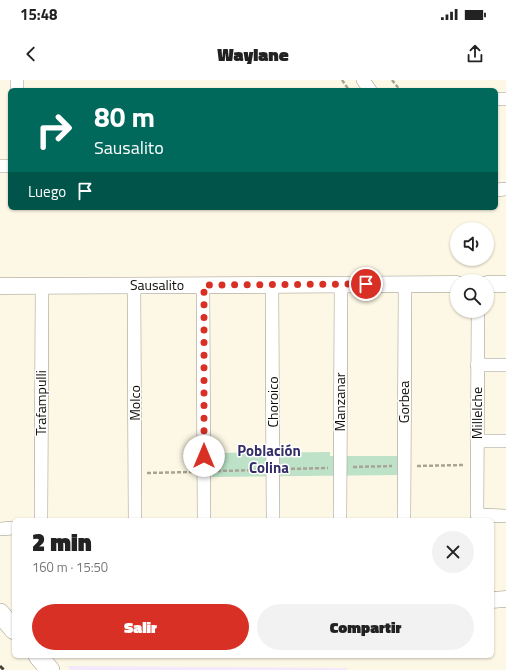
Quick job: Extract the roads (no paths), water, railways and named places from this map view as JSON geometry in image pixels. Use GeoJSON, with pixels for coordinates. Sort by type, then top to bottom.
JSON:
{"type":"FeatureCollection","features":[{"type":"Feature","properties":{"kind":"main road"},"geometry":{"type":"LineString","coordinates":[[0,613],[12,628]]}},
{"type":"Feature","properties":{"kind":"main road"},"geometry":{"type":"LineString","coordinates":[[40,658],[50,670]]}},
{"type":"Feature","properties":{"kind":"street","name":"Gorbea"},"geometry":{"type":"LineString","coordinates":[[404,518],[405,284]]}},
{"type":"Feature","properties":{"kind":"street","name":"Sausalito"},"geometry":{"type":"LineString","coordinates":[[0,286],[450,284]]}},
{"type":"Feature","properties":{"kind":"street"},"geometry":{"type":"LineString","coordinates":[[494,284],[506,284]]}},
{"type":"Feature","properties":{"kind":"street","name":"Molco"},"geometry":{"type":"LineString","coordinates":[[134,285],[135,518]]}},
{"type":"Feature","properties":{"kind":"street"},"geometry":{"type":"LineString","coordinates":[[204,285],[204,518]]}},
{"type":"Feature","properties":{"kind":"street","name":"Choroico"},"geometry":{"type":"LineString","coordinates":[[272,285],[273,518]]}},
{"type":"Feature","properties":{"kind":"street","name":"Manzanar"},"geometry":{"type":"LineString","coordinates":[[340,518],[341,285]]}},
{"type":"Feature","properties":{"kind":"street","name":"Trafampulli"},"geometry":{"type":"LineString","coordinates":[[41,518],[42,286]]}},
{"type":"Feature","properties":{"kind":"street","name":"Millelche"},"geometry":{"type":"LineString","coordinates":[[478,318],[477,515],[506,516]]}},
{"type":"Feature","properties":{"kind":"street"},"geometry":{"type":"LineString","coordinates":[[478,365],[506,365]]}},
{"type":"Feature","properties":{"kind":"street"},"geometry":{"type":"LineString","coordinates":[[477,441],[506,441]]}},
{"type":"Feature","properties":{"kind":"street"},"geometry":{"type":"LineString","coordinates":[[0,529],[12,528]]}},
{"type":"Feature","properties":{"kind":"street"},"geometry":{"type":"LineString","coordinates":[[494,600],[506,599]]}},
{"type":"Feature","properties":{"kind":"railway"},"geometry":{"type":"LineString","coordinates":[[0,666],[4,670]]}},
{"type":"Feature","properties":{"kind":"district","name":"Población Colina"},"geometry":{"type":"Point","coordinates":[269,460]}}]}
